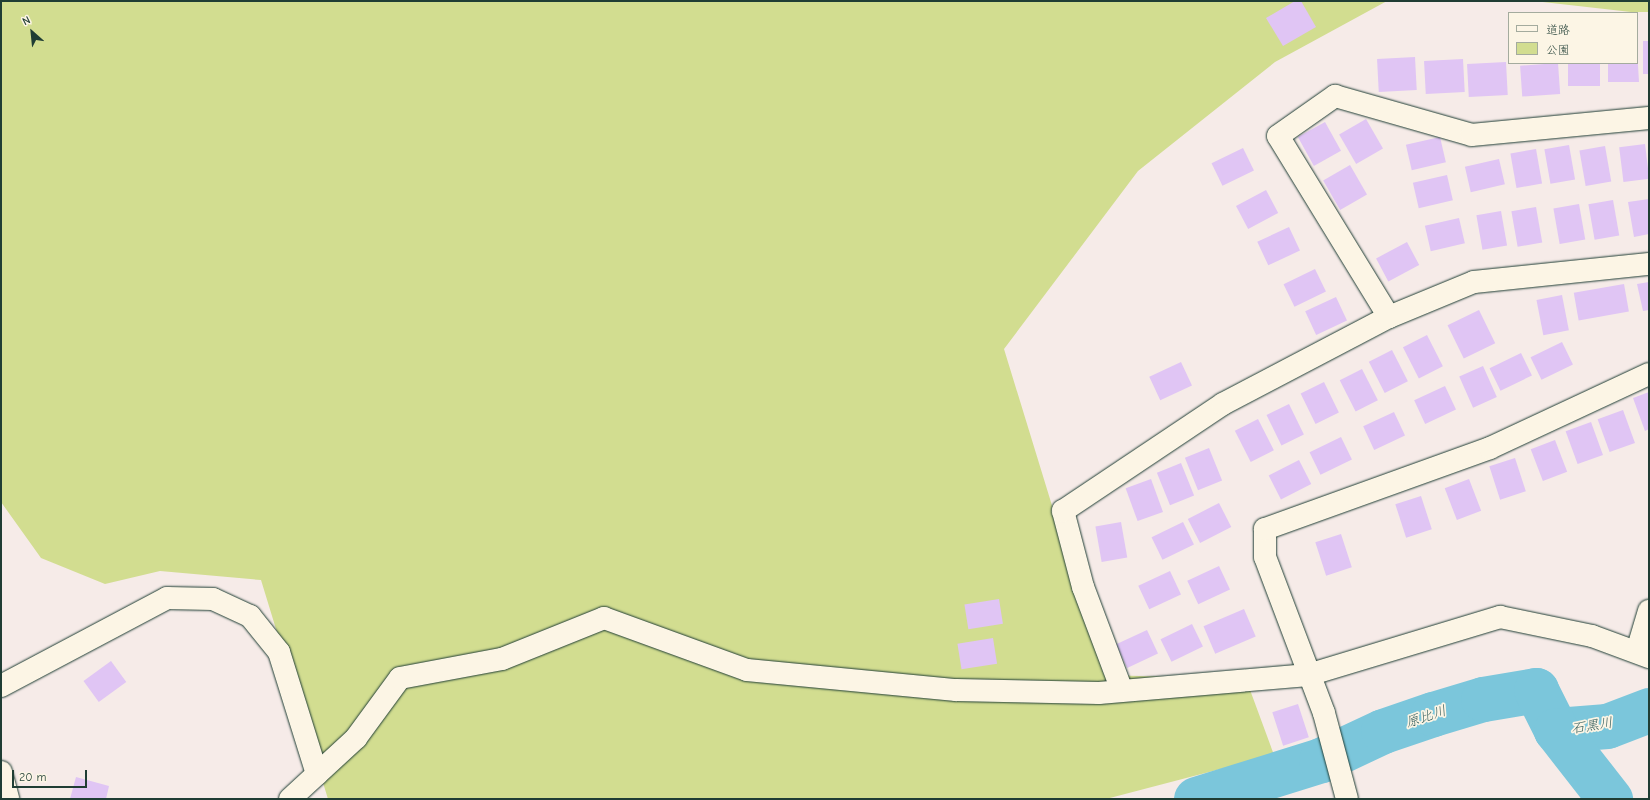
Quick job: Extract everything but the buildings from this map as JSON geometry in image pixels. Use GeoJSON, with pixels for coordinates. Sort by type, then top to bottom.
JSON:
{"type":"FeatureCollection","features":[{"type":"Feature","properties":{"kind":"street"},"geometry":{"type":"LineString","coordinates":[[1389,317],[1278,136],[1335,96],[1472,135],[1649,118]]}},
{"type":"Feature","properties":{"kind":"street"},"geometry":{"type":"LineString","coordinates":[[1120,688],[1082,586],[1063,511],[1223,404],[1389,317],[1474,282],[1649,264]]}},
{"type":"Feature","properties":{"kind":"street"},"geometry":{"type":"LineString","coordinates":[[1347,799],[1324,713],[1308,675],[1265,557],[1264,529],[1490,448],[1649,374]]}},
{"type":"Feature","properties":{"kind":"street"},"geometry":{"type":"LineString","coordinates":[[1,686],[167,598],[213,600],[250,616],[279,652],[317,774]]}},
{"type":"Feature","properties":{"kind":"street"},"geometry":{"type":"LineString","coordinates":[[290,799],[356,738],[400,678],[502,659],[604,618],[747,670],[782,676],[956,690],[1100,692],[1120,688],[1308,675],[1500,617],[1592,636],[1643,654],[1649,611]]}},
{"type":"Feature","properties":{"kind":"street"},"geometry":{"type":"LineString","coordinates":[[1,772],[8,799]]}},
{"type":"Feature","properties":{"kind":"green space"},"geometry":{"type":"Polygon","coordinates":[[[1,1],[1387,1],[1275,62],[1138,171],[1004,349],[1104,675],[1246,679],[1274,755],[1106,799],[328,799],[261,580],[160,571],[105,584],[41,558],[1,502],[1,1]]]}},
{"type":"Feature","properties":{"kind":"green space"},"geometry":{"type":"Polygon","coordinates":[[[1534,1],[1649,1],[1649,12],[1631,12],[1534,1]]]}},
{"type":"Feature","properties":{"kind":"waterway","name":"原比川"},"geometry":{"type":"LineString","coordinates":[[1196,799],[1321,760],[1383,731],[1433,714],[1483,699],[1536,690],[1556,730],[1610,799]]}},
{"type":"Feature","properties":{"kind":"waterway","name":"石黒川"},"geometry":{"type":"LineString","coordinates":[[1556,730],[1607,726],[1649,710]]}}]}
